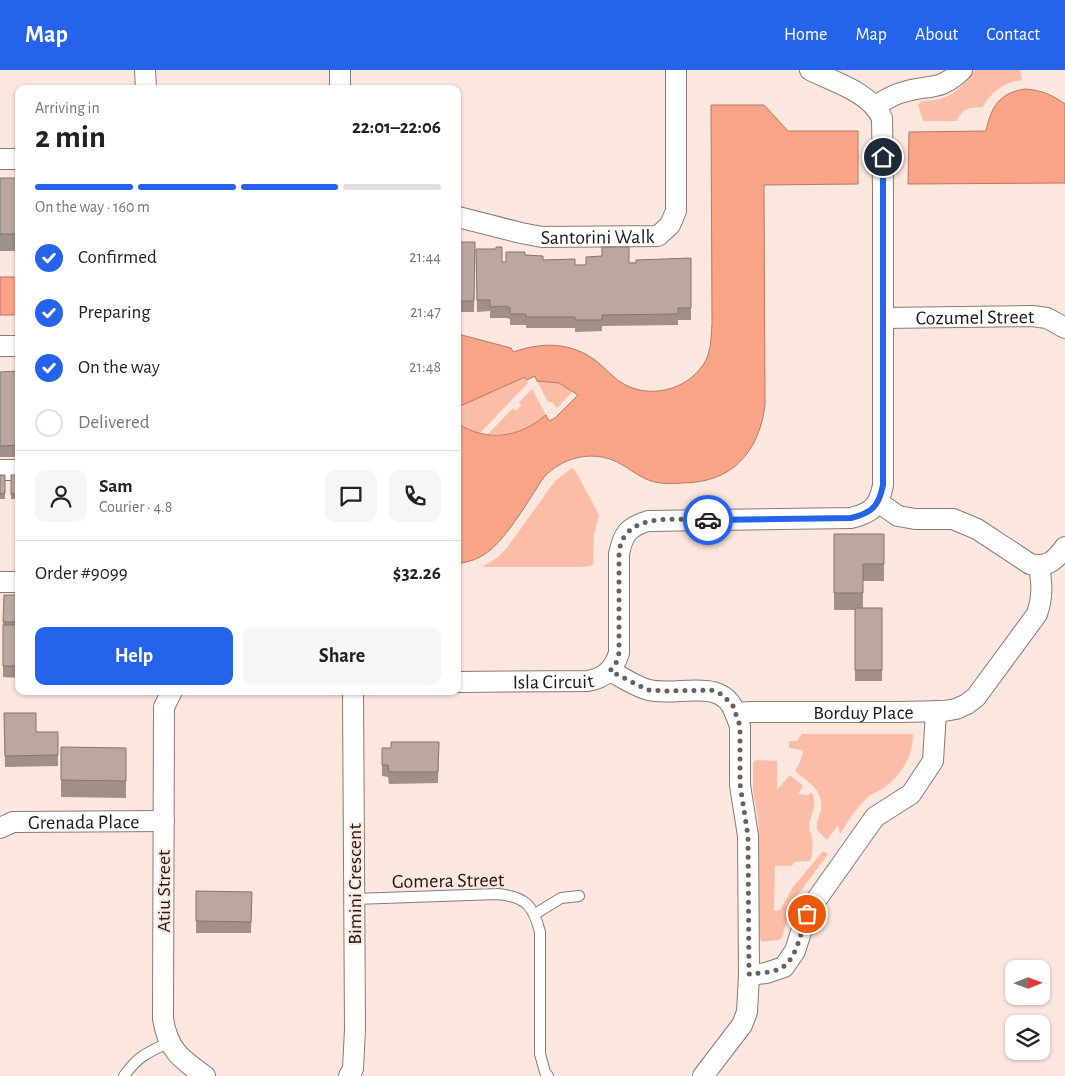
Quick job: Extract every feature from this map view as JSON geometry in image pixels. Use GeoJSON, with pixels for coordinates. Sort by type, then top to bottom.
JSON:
{"type":"FeatureCollection","features":[{"type":"Feature","properties":{"kind":"street"},"geometry":{"type":"LineString","coordinates":[[145,70],[146,85]]}},
{"type":"Feature","properties":{"kind":"street"},"geometry":{"type":"LineString","coordinates":[[340,70],[340,85]]}},
{"type":"Feature","properties":{"kind":"street","name":"Santorini Walk"},"geometry":{"type":"LineString","coordinates":[[461,217],[542,237],[658,236],[670,225],[676,211],[676,70]]}},
{"type":"Feature","properties":{"kind":"street"},"geometry":{"type":"LineString","coordinates":[[810,70],[855,92],[875,106],[882,118],[884,189],[883,485],[878,502],[898,516],[915,519],[952,519],[977,529],[1030,564],[1039,566],[1048,564],[1057,558],[1065,547]]}},
{"type":"Feature","properties":{"kind":"street"},"geometry":{"type":"LineString","coordinates":[[875,106],[902,92],[941,85],[952,79],[962,70]]}},
{"type":"Feature","properties":{"kind":"street"},"geometry":{"type":"LineString","coordinates":[[0,159],[15,159]]}},
{"type":"Feature","properties":{"kind":"street","name":"Cozumel Street"},"geometry":{"type":"LineString","coordinates":[[883,318],[1032,316],[1047,318],[1065,328]]}},
{"type":"Feature","properties":{"kind":"street"},"geometry":{"type":"LineString","coordinates":[[0,346],[15,346]]}},
{"type":"Feature","properties":{"kind":"street"},"geometry":{"type":"LineString","coordinates":[[0,470],[15,470]]}},
{"type":"Feature","properties":{"kind":"street","name":"Isla Circuit"},"geometry":{"type":"LineString","coordinates":[[461,682],[588,681],[598,680],[610,671],[616,663],[619,653],[619,554],[622,539],[629,530],[638,524],[648,521],[851,518],[872,510],[878,502]]}},
{"type":"Feature","properties":{"kind":"street","name":"Borduy Place"},"geometry":{"type":"LineString","coordinates":[[735,714],[750,712],[936,711],[956,709],[968,704],[976,697],[1031,622],[1041,602],[1042,590],[1039,566]]}},
{"type":"Feature","properties":{"kind":"street"},"geometry":{"type":"LineString","coordinates":[[0,582],[15,582]]}},
{"type":"Feature","properties":{"kind":"street"},"geometry":{"type":"LineString","coordinates":[[610,671],[648,690],[711,690],[723,695],[733,706],[740,726],[740,784],[748,836],[749,974],[747,1012],[742,1025],[702,1076]]}},
{"type":"Feature","properties":{"kind":"street","name":"Atiu Street"},"geometry":{"type":"LineString","coordinates":[[170,695],[164,707],[163,1019],[165,1031],[181,1059],[205,1076]]}},
{"type":"Feature","properties":{"kind":"street","name":"Bimini Crescent"},"geometry":{"type":"LineString","coordinates":[[349,1076],[352,1069],[355,1029],[352,695]]}},
{"type":"Feature","properties":{"kind":"street"},"geometry":{"type":"LineString","coordinates":[[749,974],[766,973],[784,967],[795,951],[807,914],[875,818],[911,794],[933,761],[936,711]]}},
{"type":"Feature","properties":{"kind":"street","name":"Grenada Place"},"geometry":{"type":"LineString","coordinates":[[2,823],[164,821]]}},
{"type":"Feature","properties":{"kind":"lane","name":"Gomera Street"},"geometry":{"type":"LineString","coordinates":[[354,899],[498,894],[514,896],[526,902],[536,914]]}},
{"type":"Feature","properties":{"kind":"lane"},"geometry":{"type":"LineString","coordinates":[[548,1076],[540,1054],[540,932],[536,914],[561,898],[579,896]]}},
{"type":"Feature","properties":{"kind":"lane"},"geometry":{"type":"LineString","coordinates":[[124,1076],[140,1057],[170,1042]]}},
{"type":"Feature","properties":{"kind":"shaded area"},"geometry":{"type":"Polygon","coordinates":[[[975,70],[1020,70],[1022,80],[1009,83],[999,89],[982,108],[966,110],[958,117],[957,121],[923,121],[918,105],[922,101],[947,97],[958,89],[975,70]]]}},
{"type":"Feature","properties":{"kind":"shaded area"},"geometry":{"type":"Polygon","coordinates":[[[1025,89],[1037,90],[1065,104],[1065,183],[908,184],[909,132],[986,131],[998,102],[1009,94],[1025,89]]]}},
{"type":"Feature","properties":{"kind":"shaded area"},"geometry":{"type":"Polygon","coordinates":[[[711,105],[764,105],[788,131],[858,131],[858,184],[764,185],[765,405],[762,422],[756,437],[749,451],[740,462],[715,478],[699,482],[670,484],[651,481],[607,458],[588,456],[569,460],[544,477],[498,543],[475,560],[461,563],[461,426],[469,430],[492,435],[514,433],[536,423],[546,415],[549,421],[555,418],[578,395],[559,383],[537,381],[535,376],[527,380],[525,377],[461,406],[461,335],[511,348],[513,352],[546,345],[571,348],[591,357],[621,382],[634,389],[656,391],[667,390],[677,386],[696,374],[708,356],[712,324],[711,105]]]}},
{"type":"Feature","properties":{"kind":"shaded area"},"geometry":{"type":"Polygon","coordinates":[[[0,277],[15,277],[15,315],[0,315],[0,277]]]}},
{"type":"Feature","properties":{"kind":"shaded area"},"geometry":{"type":"Polygon","coordinates":[[[525,377],[528,383],[480,433],[461,426],[461,406],[525,377]]]}},
{"type":"Feature","properties":{"kind":"shaded area"},"geometry":{"type":"Polygon","coordinates":[[[537,381],[559,383],[573,391],[557,408],[552,402],[548,402],[537,381]]]}},
{"type":"Feature","properties":{"kind":"shaded area"},"geometry":{"type":"Polygon","coordinates":[[[532,389],[546,415],[533,425],[519,431],[504,434],[488,434],[513,408],[516,411],[521,405],[519,402],[532,389]]]}},
{"type":"Feature","properties":{"kind":"shaded area"},"geometry":{"type":"Polygon","coordinates":[[[572,468],[599,515],[594,534],[593,565],[584,567],[484,567],[506,549],[555,481],[572,468]]]}},
{"type":"Feature","properties":{"kind":"shaded area"},"geometry":{"type":"Polygon","coordinates":[[[802,734],[913,734],[909,757],[897,776],[885,787],[864,801],[840,834],[838,825],[827,840],[817,830],[817,822],[821,810],[818,792],[795,771],[803,752],[802,750],[789,748],[789,741],[797,741],[802,734]]]}},
{"type":"Feature","properties":{"kind":"shaded area"},"geometry":{"type":"Polygon","coordinates":[[[757,760],[777,761],[777,790],[790,775],[803,786],[798,794],[808,795],[811,792],[814,800],[809,827],[813,844],[811,859],[810,861],[794,862],[792,866],[775,866],[774,911],[780,910],[793,887],[823,851],[828,854],[792,903],[782,937],[779,940],[762,942],[759,938],[758,818],[753,791],[753,762],[757,760]]]}},
{"type":"Feature","properties":{"kind":"building"},"geometry":{"type":"Polygon","coordinates":[[[0,178],[15,178],[15,234],[0,234],[0,178]]]}},
{"type":"Feature","properties":{"kind":"building"},"geometry":{"type":"Polygon","coordinates":[[[461,242],[475,242],[474,301],[461,301],[461,242]]]}},
{"type":"Feature","properties":{"kind":"building"},"geometry":{"type":"Polygon","coordinates":[[[496,247],[502,247],[502,262],[506,262],[506,252],[525,252],[525,255],[543,256],[543,260],[575,259],[575,265],[586,265],[586,257],[602,256],[602,247],[629,247],[629,263],[636,263],[636,260],[691,258],[691,308],[678,308],[678,314],[602,315],[602,320],[575,320],[575,317],[526,317],[526,314],[510,314],[510,308],[506,306],[490,307],[490,300],[477,300],[476,249],[496,249],[496,247]]]}},
{"type":"Feature","properties":{"kind":"building"},"geometry":{"type":"Polygon","coordinates":[[[15,371],[15,445],[0,446],[0,372],[15,371]]]}},
{"type":"Feature","properties":{"kind":"building"},"geometry":{"type":"Polygon","coordinates":[[[0,475],[5,475],[5,493],[0,494],[0,475]]]}},
{"type":"Feature","properties":{"kind":"building"},"geometry":{"type":"Polygon","coordinates":[[[11,475],[15,475],[15,494],[11,494],[11,475]]]}},
{"type":"Feature","properties":{"kind":"building"},"geometry":{"type":"Polygon","coordinates":[[[834,534],[884,534],[884,564],[863,564],[863,593],[834,593],[834,534]]]}},
{"type":"Feature","properties":{"kind":"building"},"geometry":{"type":"Polygon","coordinates":[[[4,595],[15,595],[15,622],[3,622],[4,595]]]}},
{"type":"Feature","properties":{"kind":"building"},"geometry":{"type":"Polygon","coordinates":[[[855,608],[882,608],[882,670],[855,670],[855,608]]]}},
{"type":"Feature","properties":{"kind":"building"},"geometry":{"type":"Polygon","coordinates":[[[3,625],[15,625],[15,666],[3,666],[3,625]]]}},
{"type":"Feature","properties":{"kind":"building"},"geometry":{"type":"Polygon","coordinates":[[[4,713],[36,713],[36,732],[58,732],[58,755],[5,756],[4,713]]]}},
{"type":"Feature","properties":{"kind":"building"},"geometry":{"type":"Polygon","coordinates":[[[391,742],[439,742],[438,772],[389,772],[388,765],[382,765],[382,748],[391,748],[391,742]]]}},
{"type":"Feature","properties":{"kind":"building"},"geometry":{"type":"Polygon","coordinates":[[[61,747],[126,748],[126,781],[61,780],[61,747]]]}},
{"type":"Feature","properties":{"kind":"building"},"geometry":{"type":"Polygon","coordinates":[[[196,891],[252,892],[251,922],[196,921],[196,891]]]}},
{"type":"Feature","properties":{"kind":"way so far"},"geometry":{"type":"LineString","coordinates":[[708,520],[648,521],[638,524],[629,530],[622,539],[619,554],[619,653],[616,663],[610,671],[648,690],[711,690],[723,695],[733,706],[740,726],[740,784],[748,836],[749,974],[766,973],[784,967],[795,951],[807,914]]}},
{"type":"Feature","properties":{"kind":"route"},"geometry":{"type":"LineString","coordinates":[[708,520],[851,518],[872,510],[880,498],[883,485],[883,157]]}}]}
